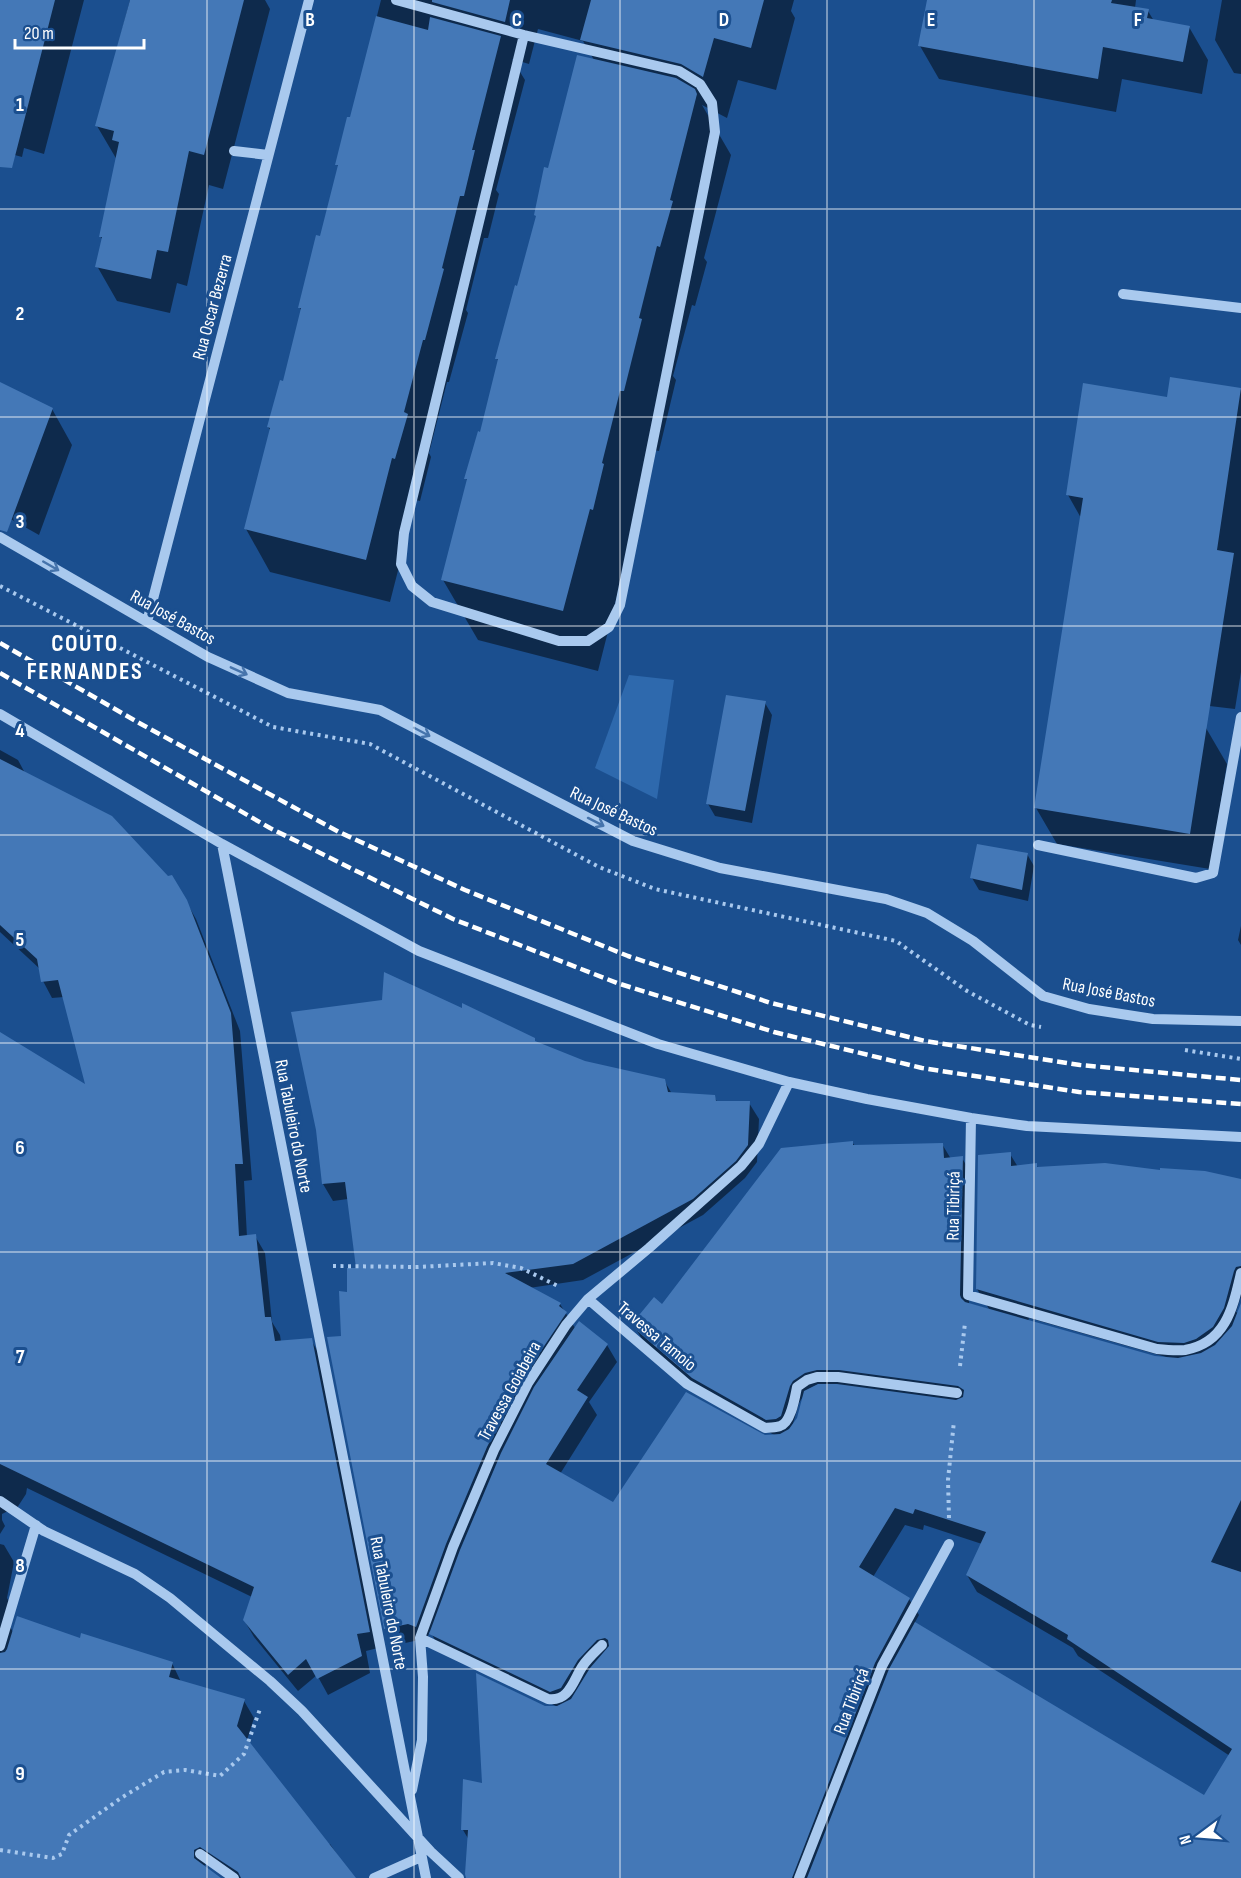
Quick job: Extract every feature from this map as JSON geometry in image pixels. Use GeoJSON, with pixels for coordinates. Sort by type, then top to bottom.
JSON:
{"type":"FeatureCollection","features":[{"type":"Feature","properties":{"kind":"street","name":"Rua Oscar Bezerra"},"geometry":{"type":"LineString","coordinates":[[147,622],[309,0]]}},
{"type":"Feature","properties":{"kind":"street"},"geometry":{"type":"LineString","coordinates":[[396,0],[524,35],[679,71],[700,84],[712,103],[715,132],[620,605],[609,627],[588,641],[559,641],[432,602],[412,586],[401,564],[404,533],[524,35]]}},
{"type":"Feature","properties":{"kind":"street"},"geometry":{"type":"LineString","coordinates":[[234,151],[268,155]]}},
{"type":"Feature","properties":{"kind":"street"},"geometry":{"type":"LineString","coordinates":[[1123,294],[1241,308]]}},
{"type":"Feature","properties":{"kind":"street","name":"Rua José Bastos"},"geometry":{"type":"LineString","coordinates":[[0,537],[208,657],[288,693],[380,710],[633,841],[720,868],[886,899],[927,913],[973,941],[1042,996],[1089,1009],[1153,1019],[1241,1021]]}},
{"type":"Feature","properties":{"kind":"street"},"geometry":{"type":"LineString","coordinates":[[0,714],[222,844],[419,951],[658,1044],[789,1082],[867,1100],[971,1118],[1026,1126],[1241,1137]]}},
{"type":"Feature","properties":{"kind":"street"},"geometry":{"type":"LineString","coordinates":[[1038,845],[1196,878],[1213,873],[1241,717]]}},
{"type":"Feature","properties":{"kind":"street","name":"Rua Tabuleiro do Norte"},"geometry":{"type":"LineString","coordinates":[[222,844],[418,1837]]}},
{"type":"Feature","properties":{"kind":"street","name":"Travessa Goiabeira"},"geometry":{"type":"LineString","coordinates":[[411,1796],[422,1740],[423,1677],[420,1638],[453,1547],[494,1450],[528,1383],[566,1325],[588,1299],[741,1166],[759,1144],[789,1082]]}},
{"type":"Feature","properties":{"kind":"street","name":"Rua Tibiriçá"},"geometry":{"type":"LineString","coordinates":[[971,1118],[968,1295],[1157,1349],[1184,1350],[1200,1346],[1213,1339],[1221,1329],[1233,1306],[1241,1273]]}},
{"type":"Feature","properties":{"kind":"street","name":"Travessa Tamoio"},"geometry":{"type":"LineString","coordinates":[[588,1299],[687,1384],[765,1428],[780,1427],[784,1424],[792,1411],[797,1387],[817,1377],[838,1377],[957,1393]]}},
{"type":"Feature","properties":{"kind":"street"},"geometry":{"type":"LineString","coordinates":[[0,1501],[44,1531],[135,1574],[170,1598],[270,1681],[302,1711],[459,1878]]}},
{"type":"Feature","properties":{"kind":"street"},"geometry":{"type":"LineString","coordinates":[[0,1646],[36,1525]]}},
{"type":"Feature","properties":{"kind":"street","name":"Rua Tibiriçá"},"geometry":{"type":"LineString","coordinates":[[799,1878],[882,1666],[949,1544]]}},
{"type":"Feature","properties":{"kind":"street"},"geometry":{"type":"LineString","coordinates":[[420,1638],[554,1700],[569,1692],[582,1667],[602,1645]]}},
{"type":"Feature","properties":{"kind":"street"},"geometry":{"type":"LineString","coordinates":[[418,1837],[426,1878]]}},
{"type":"Feature","properties":{"kind":"street"},"geometry":{"type":"LineString","coordinates":[[200,1854],[234,1878]]}},
{"type":"Feature","properties":{"kind":"street"},"geometry":{"type":"LineString","coordinates":[[374,1878],[421,1857]]}},
{"type":"Feature","properties":{"kind":"path"},"geometry":{"type":"LineString","coordinates":[[305,1265],[417,1267],[493,1263],[521,1268],[588,1299]]}},
{"type":"Feature","properties":{"kind":"path"},"geometry":{"type":"LineString","coordinates":[[0,1850],[53,1858],[62,1854],[69,1835],[121,1798],[164,1772],[185,1770],[220,1776],[244,1754],[270,1681]]}},
{"type":"Feature","properties":{"kind":"shaded area"},"geometry":{"type":"Polygon","coordinates":[[[629,675],[674,680],[657,799],[595,768],[629,675]]]}},
{"type":"Feature","properties":{"kind":"building"},"geometry":{"type":"Polygon","coordinates":[[[0,0],[55,0],[12,168],[0,167],[0,0]]]}},
{"type":"Feature","properties":{"kind":"building"},"geometry":{"type":"Polygon","coordinates":[[[130,0],[244,0],[204,155],[189,151],[168,252],[157,250],[151,279],[95,267],[119,142],[112,140],[114,131],[95,126],[130,0]]]}},
{"type":"Feature","properties":{"kind":"building"},"geometry":{"type":"Polygon","coordinates":[[[432,0],[510,0],[505,22],[432,2],[432,0]]]}},
{"type":"Feature","properties":{"kind":"building"},"geometry":{"type":"Polygon","coordinates":[[[591,0],[764,0],[751,48],[714,38],[703,77],[681,64],[580,40],[591,0]]]}},
{"type":"Feature","properties":{"kind":"building"},"geometry":{"type":"Polygon","coordinates":[[[927,0],[1112,0],[1111,3],[1149,9],[1147,18],[1190,26],[1183,62],[1103,47],[1098,79],[918,46],[927,0]]]}},
{"type":"Feature","properties":{"kind":"building"},"geometry":{"type":"Polygon","coordinates":[[[376,16],[428,30],[430,17],[501,36],[472,150],[475,150],[464,196],[460,196],[442,268],[444,269],[404,412],[408,414],[395,459],[392,458],[366,560],[244,529],[270,428],[267,427],[280,380],[283,381],[301,308],[298,308],[316,235],[320,236],[338,165],[335,165],[347,117],[350,117],[376,16]]]}},
{"type":"Feature","properties":{"kind":"building"},"geometry":{"type":"Polygon","coordinates":[[[577,55],[676,78],[695,89],[697,94],[670,200],[673,201],[660,247],[657,246],[639,318],[642,319],[624,391],[620,391],[593,510],[590,509],[563,611],[441,580],[467,479],[464,479],[478,431],[480,432],[498,359],[495,359],[536,216],[534,215],[544,167],[548,168],[577,55]]]}},
{"type":"Feature","properties":{"kind":"building"},"geometry":{"type":"Polygon","coordinates":[[[1170,377],[1241,388],[1217,550],[1234,553],[1190,834],[1034,808],[1083,498],[1066,495],[1083,383],[1167,397],[1170,377]]]}},
{"type":"Feature","properties":{"kind":"building"},"geometry":{"type":"Polygon","coordinates":[[[0,382],[53,408],[7,532],[0,530],[0,382]]]}},
{"type":"Feature","properties":{"kind":"building"},"geometry":{"type":"Polygon","coordinates":[[[726,695],[766,701],[745,811],[706,804],[726,695]]]}},
{"type":"Feature","properties":{"kind":"building"},"geometry":{"type":"Polygon","coordinates":[[[0,759],[112,816],[168,876],[172,875],[187,900],[231,1013],[243,1164],[235,1164],[239,1236],[256,1234],[265,1317],[271,1317],[275,1341],[312,1338],[370,1632],[357,1634],[362,1656],[317,1679],[306,1659],[288,1675],[243,1620],[254,1587],[0,1464],[0,1032],[85,1084],[58,980],[41,982],[37,959],[0,925],[0,759]]]}},
{"type":"Feature","properties":{"kind":"building"},"geometry":{"type":"Polygon","coordinates":[[[977,844],[1028,853],[1022,890],[970,878],[977,844]]]}},
{"type":"Feature","properties":{"kind":"building"},"geometry":{"type":"Polygon","coordinates":[[[384,972],[462,1008],[462,1003],[535,1038],[535,1041],[585,1061],[665,1079],[668,1092],[715,1095],[716,1101],[750,1101],[748,1145],[736,1161],[693,1199],[573,1264],[505,1273],[561,1303],[559,1306],[567,1312],[522,1379],[487,1447],[446,1544],[416,1627],[408,1624],[384,1629],[327,1337],[341,1336],[339,1291],[347,1292],[347,1268],[356,1268],[345,1182],[322,1184],[316,1130],[291,1012],[382,1000],[384,972]]]}},
{"type":"Feature","properties":{"kind":"building"},"geometry":{"type":"Polygon","coordinates":[[[853,1141],[853,1145],[943,1143],[944,1158],[963,1156],[960,1295],[965,1302],[1155,1356],[1178,1358],[1201,1353],[1215,1345],[1232,1326],[1241,1303],[1241,1500],[1211,1562],[1241,1572],[1241,1878],[807,1878],[889,1669],[915,1622],[1204,1795],[1232,1749],[1067,1639],[1068,1635],[966,1575],[986,1532],[915,1509],[913,1514],[895,1508],[859,1567],[910,1598],[875,1663],[792,1878],[466,1878],[468,1830],[461,1830],[463,1779],[482,1783],[476,1673],[545,1706],[557,1706],[571,1699],[590,1668],[609,1646],[605,1638],[597,1640],[578,1660],[561,1688],[550,1692],[429,1634],[460,1550],[501,1453],[534,1387],[579,1321],[608,1344],[577,1390],[588,1397],[546,1464],[613,1502],[686,1392],[765,1435],[780,1434],[789,1429],[797,1418],[804,1391],[818,1384],[837,1384],[956,1400],[963,1397],[964,1390],[958,1386],[839,1370],[817,1370],[805,1373],[793,1381],[781,1416],[766,1420],[692,1378],[635,1329],[635,1320],[654,1297],[662,1304],[781,1148],[853,1141]]]}},
{"type":"Feature","properties":{"kind":"building"},"geometry":{"type":"Polygon","coordinates":[[[1011,1152],[1011,1166],[1037,1163],[1037,1167],[1105,1163],[1160,1170],[1160,1168],[1205,1171],[1241,1179],[1241,1266],[1236,1267],[1234,1271],[1224,1308],[1213,1327],[1196,1339],[1184,1343],[1158,1342],[976,1289],[978,1155],[1011,1152]]]}},
{"type":"Feature","properties":{"kind":"building"},"geometry":{"type":"Polygon","coordinates":[[[17,1616],[80,1638],[81,1633],[173,1662],[169,1677],[245,1699],[237,1726],[356,1878],[241,1878],[238,1872],[200,1847],[194,1850],[194,1858],[221,1878],[0,1878],[0,1653],[7,1649],[17,1616]]]}},
{"type":"Feature","properties":{"kind":"railway"},"geometry":{"type":"LineString","coordinates":[[0,643],[141,724],[339,832],[465,890],[628,956],[771,1003],[925,1041],[1080,1065],[1241,1080]]}},
{"type":"Feature","properties":{"kind":"railway"},"geometry":{"type":"LineString","coordinates":[[0,673],[270,828],[453,919],[617,983],[774,1032],[922,1068],[1079,1092],[1241,1104]]}},
{"type":"Feature","properties":{"kind":"district","name":"COUTO FERNANDES"},"geometry":{"type":"Point","coordinates":[85,657]}}]}
